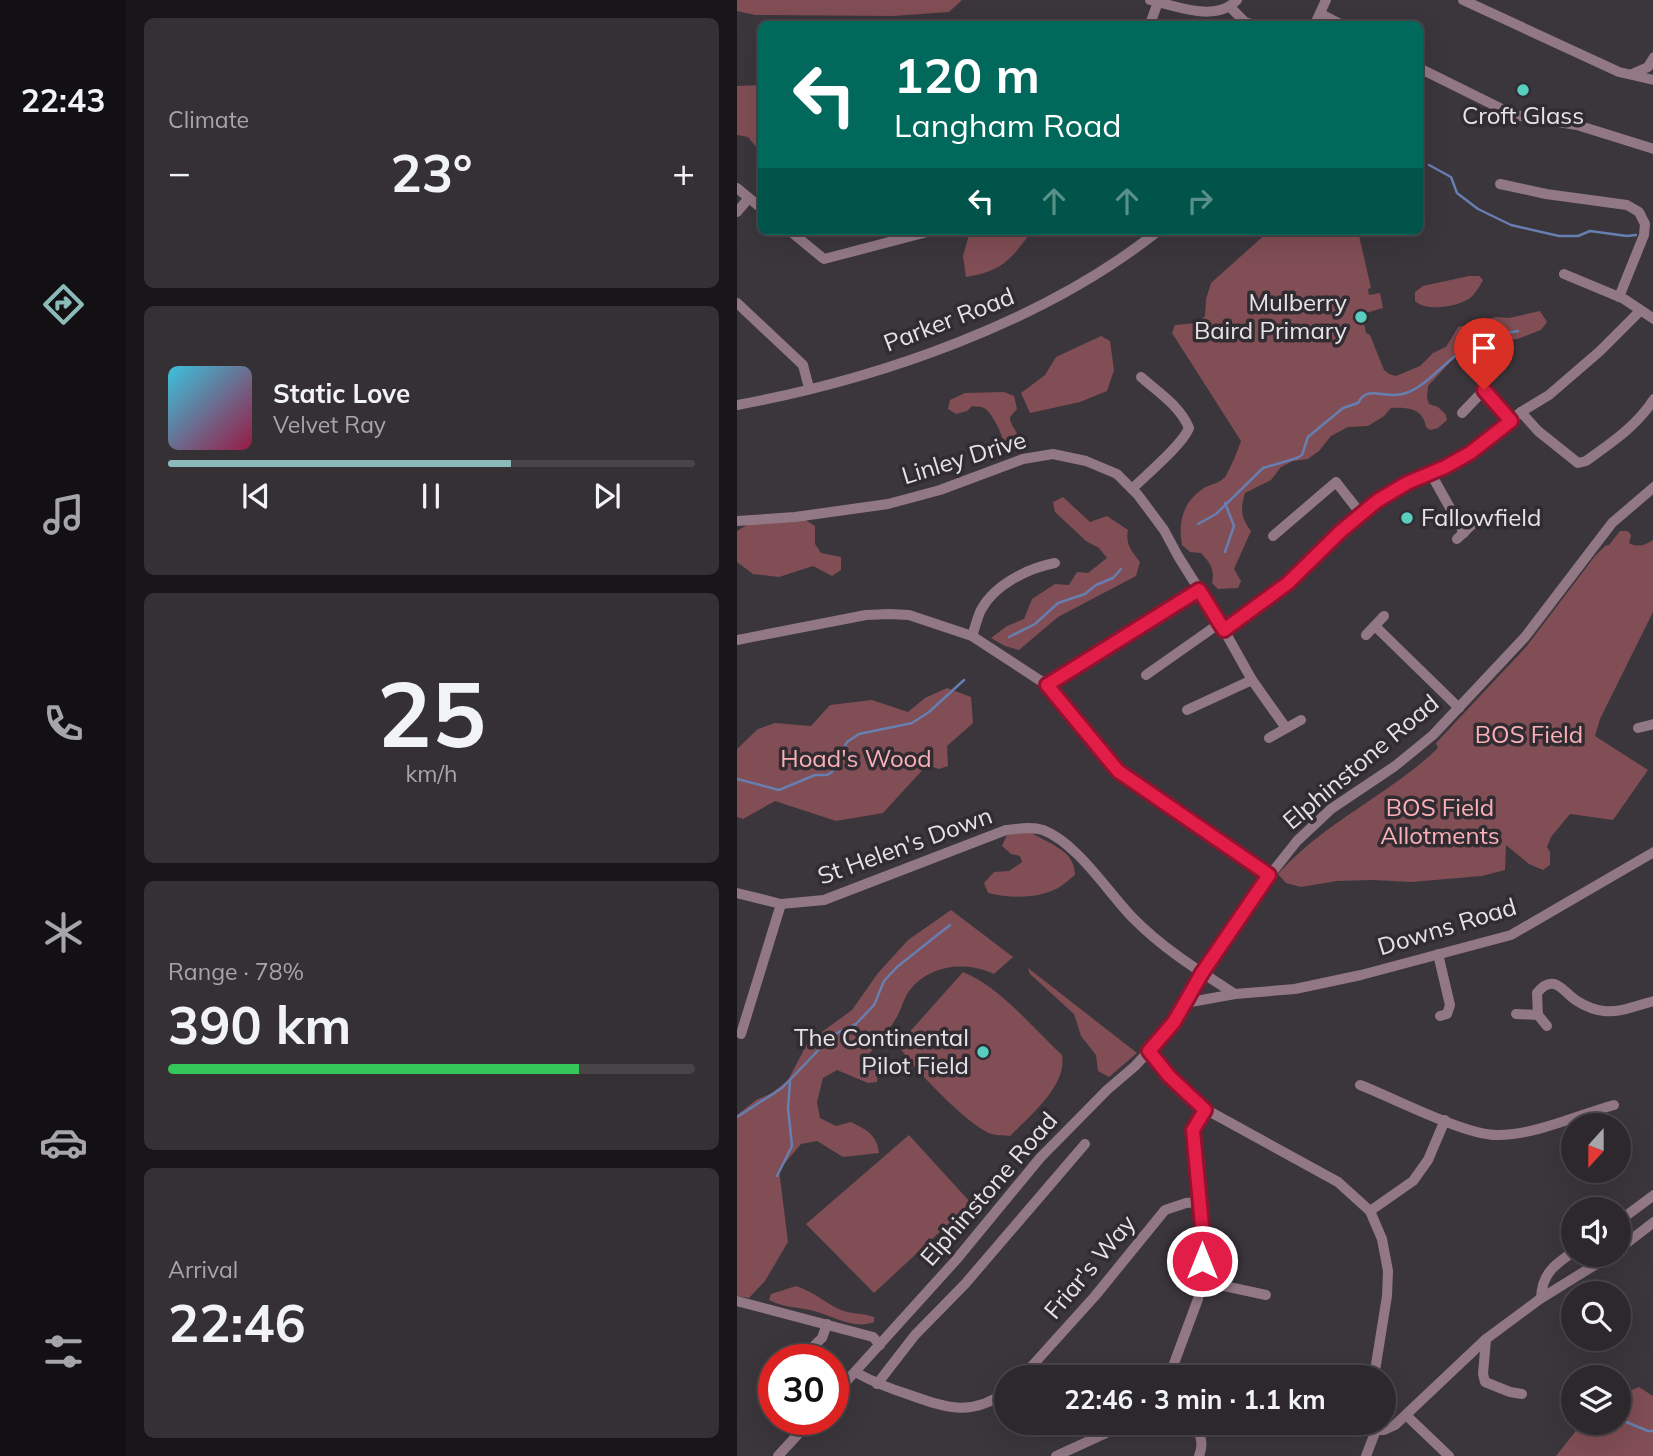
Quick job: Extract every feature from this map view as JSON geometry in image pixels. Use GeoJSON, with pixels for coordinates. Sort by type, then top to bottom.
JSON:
{"type":"FeatureCollection","features":[{"type":"Feature","properties":{"kind":"street"},"geometry":{"type":"LineString","coordinates":[[1318,19],[1326,0]]}},
{"type":"Feature","properties":{"kind":"street"},"geometry":{"type":"LineString","coordinates":[[1463,0],[1619,72],[1632,74],[1652,70]]}},
{"type":"Feature","properties":{"kind":"street"},"geometry":{"type":"LineString","coordinates":[[1151,21],[1154,1],[1214,13],[1233,4],[1244,21]]}},
{"type":"Feature","properties":{"kind":"street"},"geometry":{"type":"LineString","coordinates":[[1423,70],[1514,116],[1576,125],[1653,149]]}},
{"type":"Feature","properties":{"kind":"street"},"geometry":{"type":"LineString","coordinates":[[1500,184],[1546,194],[1627,205],[1639,212],[1645,224],[1644,235],[1619,298]]}},
{"type":"Feature","properties":{"kind":"street"},"geometry":{"type":"LineString","coordinates":[[737,188],[758,206]]}},
{"type":"Feature","properties":{"kind":"street"},"geometry":{"type":"LineString","coordinates":[[737,212],[749,198]]}},
{"type":"Feature","properties":{"kind":"street"},"geometry":{"type":"LineString","coordinates":[[795,235],[825,259],[916,235]]}},
{"type":"Feature","properties":{"kind":"street","name":"Parker Road"},"geometry":{"type":"LineString","coordinates":[[737,405],[882,368],[998,327],[1079,285],[1149,235]]}},
{"type":"Feature","properties":{"kind":"street"},"geometry":{"type":"LineString","coordinates":[[1564,274],[1619,298],[1653,320]]}},
{"type":"Feature","properties":{"kind":"street"},"geometry":{"type":"LineString","coordinates":[[737,303],[803,365],[809,388]]}},
{"type":"Feature","properties":{"kind":"street"},"geometry":{"type":"LineString","coordinates":[[1146,675],[1288,583],[1361,514],[1407,483],[1470,453],[1521,412],[1549,395],[1576,373],[1640,311]]}},
{"type":"Feature","properties":{"kind":"street"},"geometry":{"type":"LineString","coordinates":[[1132,489],[1180,443],[1189,428],[1185,418],[1141,377]]}},
{"type":"Feature","properties":{"kind":"street"},"geometry":{"type":"LineString","coordinates":[[1462,413],[1484,390],[1511,421]]}},
{"type":"Feature","properties":{"kind":"street"},"geometry":{"type":"LineString","coordinates":[[1521,412],[1538,431],[1578,463],[1586,461],[1629,428],[1645,412],[1653,399]]}},
{"type":"Feature","properties":{"kind":"street","name":"Linley Drive"},"geometry":{"type":"LineString","coordinates":[[737,520],[795,517],[888,503],[940,490],[1023,460],[1053,454],[1086,461],[1117,474],[1164,530],[1252,680],[1286,728]]}},
{"type":"Feature","properties":{"kind":"street"},"geometry":{"type":"LineString","coordinates":[[1429,472],[1461,536],[1479,519]]}},
{"type":"Feature","properties":{"kind":"street"},"geometry":{"type":"LineString","coordinates":[[1273,536],[1335,482],[1361,514]]}},
{"type":"Feature","properties":{"kind":"street","name":"Elphinstone Road"},"geometry":{"type":"LineString","coordinates":[[849,1379],[956,1260],[1040,1158],[1149,1051],[1174,1022],[1202,973],[1269,875],[1309,828],[1331,809],[1413,752],[1459,708],[1525,637],[1612,523],[1653,487]]}},
{"type":"Feature","properties":{"kind":"street"},"geometry":{"type":"LineString","coordinates":[[972,636],[981,609],[996,591],[1039,566],[1055,563]]}},
{"type":"Feature","properties":{"kind":"street"},"geometry":{"type":"LineString","coordinates":[[1047,685],[1199,590]]}},
{"type":"Feature","properties":{"kind":"street"},"geometry":{"type":"LineString","coordinates":[[737,640],[866,615],[889,614],[909,615],[972,636],[1047,685],[1118,771],[1269,875]]}},
{"type":"Feature","properties":{"kind":"street"},"geometry":{"type":"LineString","coordinates":[[1366,635],[1384,616]]}},
{"type":"Feature","properties":{"kind":"street"},"geometry":{"type":"LineString","coordinates":[[1376,627],[1459,708]]}},
{"type":"Feature","properties":{"kind":"street"},"geometry":{"type":"LineString","coordinates":[[1187,710],[1252,680]]}},
{"type":"Feature","properties":{"kind":"street"},"geometry":{"type":"LineString","coordinates":[[1269,738],[1301,720]]}},
{"type":"Feature","properties":{"kind":"street","name":"St Helen's Down"},"geometry":{"type":"LineString","coordinates":[[737,893],[781,904],[824,900],[984,837],[1006,830],[1043,830],[1059,839],[1082,861],[1132,918],[1159,942],[1202,973]]}},
{"type":"Feature","properties":{"kind":"street","name":"Downs Road"},"geometry":{"type":"LineString","coordinates":[[1185,1003],[1235,994],[1295,989],[1361,975],[1511,935],[1653,852]]}},
{"type":"Feature","properties":{"kind":"street"},"geometry":{"type":"LineString","coordinates":[[741,1034],[781,904]]}},
{"type":"Feature","properties":{"kind":"street"},"geometry":{"type":"LineString","coordinates":[[1438,954],[1450,1005],[1447,1014],[1440,1016]]}},
{"type":"Feature","properties":{"kind":"street"},"geometry":{"type":"LineString","coordinates":[[1202,973],[1235,994]]}},
{"type":"Feature","properties":{"kind":"street"},"geometry":{"type":"LineString","coordinates":[[1547,1026],[1538,1014],[1537,993],[1543,985],[1562,987],[1576,1001],[1604,1012],[1653,1001]]}},
{"type":"Feature","properties":{"kind":"street"},"geometry":{"type":"LineString","coordinates":[[1516,1014],[1538,1014]]}},
{"type":"Feature","properties":{"kind":"street"},"geometry":{"type":"LineString","coordinates":[[1149,1051],[1169,1076],[1205,1110],[1338,1182],[1370,1211],[1382,1239],[1388,1271],[1387,1296],[1376,1365]]}},
{"type":"Feature","properties":{"kind":"street"},"geometry":{"type":"LineString","coordinates":[[1360,1085],[1475,1132],[1498,1135],[1529,1130],[1614,1105]]}},
{"type":"Feature","properties":{"kind":"street"},"geometry":{"type":"LineString","coordinates":[[1174,1365],[1198,1299],[1201,1281],[1202,1226],[1193,1130],[1205,1110]]}},
{"type":"Feature","properties":{"kind":"street"},"geometry":{"type":"LineString","coordinates":[[1370,1211],[1413,1181],[1428,1160],[1445,1120]]}},
{"type":"Feature","properties":{"kind":"street"},"geometry":{"type":"LineString","coordinates":[[877,1384],[915,1335],[965,1284],[1085,1144]]}},
{"type":"Feature","properties":{"kind":"street"},"geometry":{"type":"LineString","coordinates":[[1631,1212],[1653,1195]]}},
{"type":"Feature","properties":{"kind":"street","name":"Friar's Way"},"geometry":{"type":"LineString","coordinates":[[1033,1365],[1095,1296],[1165,1210],[1186,1203],[1200,1202]]}},
{"type":"Feature","properties":{"kind":"street"},"geometry":{"type":"LineString","coordinates":[[1631,1240],[1653,1222]]}},
{"type":"Feature","properties":{"kind":"street"},"geometry":{"type":"LineString","coordinates":[[1541,1298],[1544,1277],[1561,1261]]}},
{"type":"Feature","properties":{"kind":"street"},"geometry":{"type":"LineString","coordinates":[[1396,1424],[1486,1339],[1541,1298],[1591,1267]]}},
{"type":"Feature","properties":{"kind":"street"},"geometry":{"type":"LineString","coordinates":[[1201,1281],[1266,1295]]}},
{"type":"Feature","properties":{"kind":"street"},"geometry":{"type":"LineString","coordinates":[[737,1301],[873,1337],[880,1345]]}},
{"type":"Feature","properties":{"kind":"street"},"geometry":{"type":"LineString","coordinates":[[816,1344],[822,1338],[827,1324]]}},
{"type":"Feature","properties":{"kind":"street"},"geometry":{"type":"LineString","coordinates":[[1486,1339],[1483,1374],[1485,1382],[1522,1394]]}},
{"type":"Feature","properties":{"kind":"street"},"geometry":{"type":"LineString","coordinates":[[855,1372],[877,1384],[946,1408],[976,1407],[994,1399]]}},
{"type":"Feature","properties":{"kind":"street"},"geometry":{"type":"LineString","coordinates":[[1407,1416],[1449,1456]]}},
{"type":"Feature","properties":{"kind":"street"},"geometry":{"type":"LineString","coordinates":[[778,1456],[797,1435]]}},
{"type":"Feature","properties":{"kind":"street"},"geometry":{"type":"LineString","coordinates":[[1061,1454],[1102,1435]]}},
{"type":"Feature","properties":{"kind":"street"},"geometry":{"type":"LineString","coordinates":[[1199,1456],[1203,1441],[1200,1435]]}},
{"type":"Feature","properties":{"kind":"street"},"geometry":{"type":"LineString","coordinates":[[1366,1456],[1371,1435]]}},
{"type":"Feature","properties":{"kind":"green space"},"geometry":{"type":"Polygon","coordinates":[[[737,0],[962,0],[949,12],[893,16],[755,15],[737,11],[737,0]]]}},
{"type":"Feature","properties":{"kind":"green space"},"geometry":{"type":"Polygon","coordinates":[[[758,85],[758,149],[748,137],[737,135],[737,86],[758,85]]]}},
{"type":"Feature","properties":{"kind":"green space"},"geometry":{"type":"Polygon","coordinates":[[[969,235],[1029,235],[1005,262],[989,271],[966,277],[963,256],[969,235]]]}},
{"type":"Feature","properties":{"kind":"green space","name":"Mulberry Baird Primary"},"geometry":{"type":"Polygon","coordinates":[[[1265,235],[1359,235],[1371,288],[1368,289],[1369,295],[1380,293],[1383,308],[1362,314],[1366,333],[1370,335],[1384,370],[1396,376],[1420,366],[1433,353],[1446,347],[1458,327],[1496,317],[1509,318],[1540,311],[1547,322],[1541,330],[1517,339],[1502,341],[1489,351],[1473,350],[1454,358],[1428,386],[1429,404],[1438,407],[1446,415],[1447,420],[1438,428],[1430,430],[1426,427],[1418,412],[1391,408],[1368,426],[1348,427],[1331,436],[1319,451],[1308,459],[1293,461],[1281,467],[1271,480],[1245,493],[1242,513],[1251,531],[1234,569],[1241,581],[1238,588],[1218,589],[1212,583],[1212,570],[1207,560],[1201,553],[1190,552],[1182,545],[1181,522],[1189,502],[1204,488],[1225,477],[1241,441],[1172,333],[1175,325],[1196,323],[1205,316],[1211,283],[1265,235]]]}},
{"type":"Feature","properties":{"kind":"green space"},"geometry":{"type":"Polygon","coordinates":[[[1479,276],[1483,280],[1473,295],[1464,301],[1450,306],[1434,307],[1415,301],[1415,292],[1423,286],[1479,276]]]}},
{"type":"Feature","properties":{"kind":"green space"},"geometry":{"type":"Polygon","coordinates":[[[1101,336],[1110,341],[1114,370],[1107,391],[1080,402],[1030,413],[1021,393],[1045,375],[1056,357],[1101,336]]]}},
{"type":"Feature","properties":{"kind":"green space"},"geometry":{"type":"Polygon","coordinates":[[[1004,392],[1014,396],[1017,409],[1010,417],[1019,442],[1013,447],[1004,443],[993,418],[984,408],[972,406],[967,411],[956,414],[948,409],[950,400],[965,393],[1004,392]]]}},
{"type":"Feature","properties":{"kind":"green space"},"geometry":{"type":"Polygon","coordinates":[[[1063,497],[1090,522],[1107,516],[1128,530],[1128,544],[1140,562],[1136,576],[1058,617],[1019,650],[1005,646],[991,638],[1007,626],[1024,619],[1032,599],[1055,584],[1069,585],[1077,572],[1088,573],[1107,558],[1099,548],[1086,541],[1055,512],[1053,502],[1063,497]]]}},
{"type":"Feature","properties":{"kind":"green space"},"geometry":{"type":"Polygon","coordinates":[[[804,519],[815,526],[815,544],[821,553],[841,557],[841,570],[832,576],[813,566],[779,577],[753,574],[737,562],[737,531],[747,525],[804,519]]]}},
{"type":"Feature","properties":{"kind":"green space"},"geometry":{"type":"Polygon","coordinates":[[[1620,531],[1628,531],[1631,535],[1629,543],[1632,545],[1653,540],[1653,612],[1600,719],[1595,736],[1648,770],[1613,820],[1570,814],[1551,837],[1547,847],[1550,852],[1550,865],[1543,870],[1529,864],[1506,845],[1505,870],[1482,876],[1411,882],[1337,881],[1301,887],[1286,883],[1278,874],[1296,856],[1438,748],[1436,743],[1526,647],[1595,556],[1609,545],[1620,531]]]}},
{"type":"Feature","properties":{"kind":"green space","name":"Hoad's Wood"},"geometry":{"type":"Polygon","coordinates":[[[947,688],[971,697],[973,723],[947,746],[948,766],[939,769],[927,765],[883,813],[836,821],[775,801],[743,819],[737,817],[737,749],[758,729],[775,723],[811,726],[830,705],[872,700],[908,712],[925,698],[947,688]]]}},
{"type":"Feature","properties":{"kind":"green space"},"geometry":{"type":"Polygon","coordinates":[[[1030,832],[1066,854],[1074,866],[1075,875],[1059,888],[1040,895],[1013,897],[988,893],[984,883],[994,872],[1009,871],[1022,862],[1020,856],[1011,854],[1002,846],[1007,835],[1030,832]]]}},
{"type":"Feature","properties":{"kind":"green space"},"geometry":{"type":"Polygon","coordinates":[[[951,910],[1013,957],[994,974],[972,967],[949,967],[918,981],[908,993],[898,1015],[868,1055],[869,1064],[878,1073],[877,1082],[868,1083],[837,1070],[823,1078],[817,1102],[820,1118],[836,1126],[851,1122],[862,1128],[873,1137],[879,1153],[843,1157],[817,1141],[801,1144],[779,1170],[788,1242],[765,1281],[749,1298],[737,1296],[737,1115],[788,1080],[808,1042],[852,1010],[878,973],[908,940],[951,910]]]}},
{"type":"Feature","properties":{"kind":"green space"},"geometry":{"type":"Polygon","coordinates":[[[1028,968],[1137,1053],[1109,1077],[1098,1071],[1096,1055],[1081,1036],[1074,1014],[1030,974],[1028,968]]]}},
{"type":"Feature","properties":{"kind":"green space","name":"The Continental Pilot Field"},"geometry":{"type":"Polygon","coordinates":[[[963,972],[1002,997],[1062,1055],[1059,1078],[1053,1089],[1010,1136],[989,1133],[967,1118],[927,1080],[898,1045],[963,972]]]}},
{"type":"Feature","properties":{"kind":"green space"},"geometry":{"type":"Polygon","coordinates":[[[909,1135],[971,1203],[874,1293],[806,1224],[909,1135]]]}},
{"type":"Feature","properties":{"kind":"green space"},"geometry":{"type":"Polygon","coordinates":[[[796,1286],[841,1310],[874,1317],[874,1322],[851,1323],[769,1300],[771,1294],[796,1286]]]}},
{"type":"Feature","properties":{"kind":"green space"},"geometry":{"type":"Polygon","coordinates":[[[1639,1387],[1653,1396],[1653,1456],[1556,1456],[1573,1435],[1631,1435],[1631,1390],[1639,1387]]]}},
{"type":"Feature","properties":{"kind":"waterway"},"geometry":{"type":"LineString","coordinates":[[1429,165],[1451,177],[1457,193],[1478,209],[1511,225],[1559,236],[1578,236],[1590,231],[1636,235]]}},
{"type":"Feature","properties":{"kind":"waterway"},"geometry":{"type":"LineString","coordinates":[[1198,524],[1216,514],[1263,468],[1302,455],[1308,437],[1343,408],[1358,403],[1367,394],[1398,395],[1413,390],[1472,345],[1494,336],[1518,331]]}},
{"type":"Feature","properties":{"kind":"waterway"},"geometry":{"type":"LineString","coordinates":[[1225,503],[1234,526],[1225,552]]}},
{"type":"Feature","properties":{"kind":"waterway"},"geometry":{"type":"LineString","coordinates":[[1009,637],[1035,624],[1058,603],[1085,594],[1096,585],[1113,578],[1121,569]]}},
{"type":"Feature","properties":{"kind":"waterway"},"geometry":{"type":"LineString","coordinates":[[737,779],[779,790],[815,775],[827,775],[832,772],[847,742],[859,734],[912,723],[929,712],[964,680]]}},
{"type":"Feature","properties":{"kind":"waterway"},"geometry":{"type":"LineString","coordinates":[[737,1117],[782,1088],[833,1035],[856,1024],[874,1005],[884,981],[897,967],[950,925]]}},
{"type":"Feature","properties":{"kind":"waterway"},"geometry":{"type":"LineString","coordinates":[[777,1176],[792,1146],[788,1108],[790,1082]]}},
{"type":"Feature","properties":{"kind":"waterway"},"geometry":{"type":"LineString","coordinates":[[1631,1424],[1654,1431]]}},
{"type":"Feature","properties":{"kind":"place","name":"Croft Glass"},"geometry":{"type":"Point","coordinates":[1523,90]}},
{"type":"Feature","properties":{"kind":"place","name":"Mulberry Baird Primary"},"geometry":{"type":"Point","coordinates":[1361,317]}},
{"type":"Feature","properties":{"kind":"place","name":"Fallowfield"},"geometry":{"type":"Point","coordinates":[1407,518]}},
{"type":"Feature","properties":{"kind":"place","name":"The Continental Pilot Field"},"geometry":{"type":"Point","coordinates":[983,1052]}},
{"type":"Feature","properties":{"kind":"route"},"geometry":{"type":"LineString","coordinates":[[1202,1261],[1202,1226],[1193,1130],[1205,1110],[1169,1076],[1149,1051],[1174,1022],[1202,973],[1269,875],[1118,771],[1047,685],[1199,590],[1224,630],[1288,583],[1340,532],[1377,501],[1407,483],[1470,453],[1498,433],[1511,421],[1484,390]]}},
{"type":"Feature","properties":{"kind":"park label","name":"BOS Field"},"geometry":{"type":"Point","coordinates":[1529,735]}},
{"type":"Feature","properties":{"kind":"park label","name":"BOS Field Allotments"},"geometry":{"type":"Point","coordinates":[1440,822]}}]}
